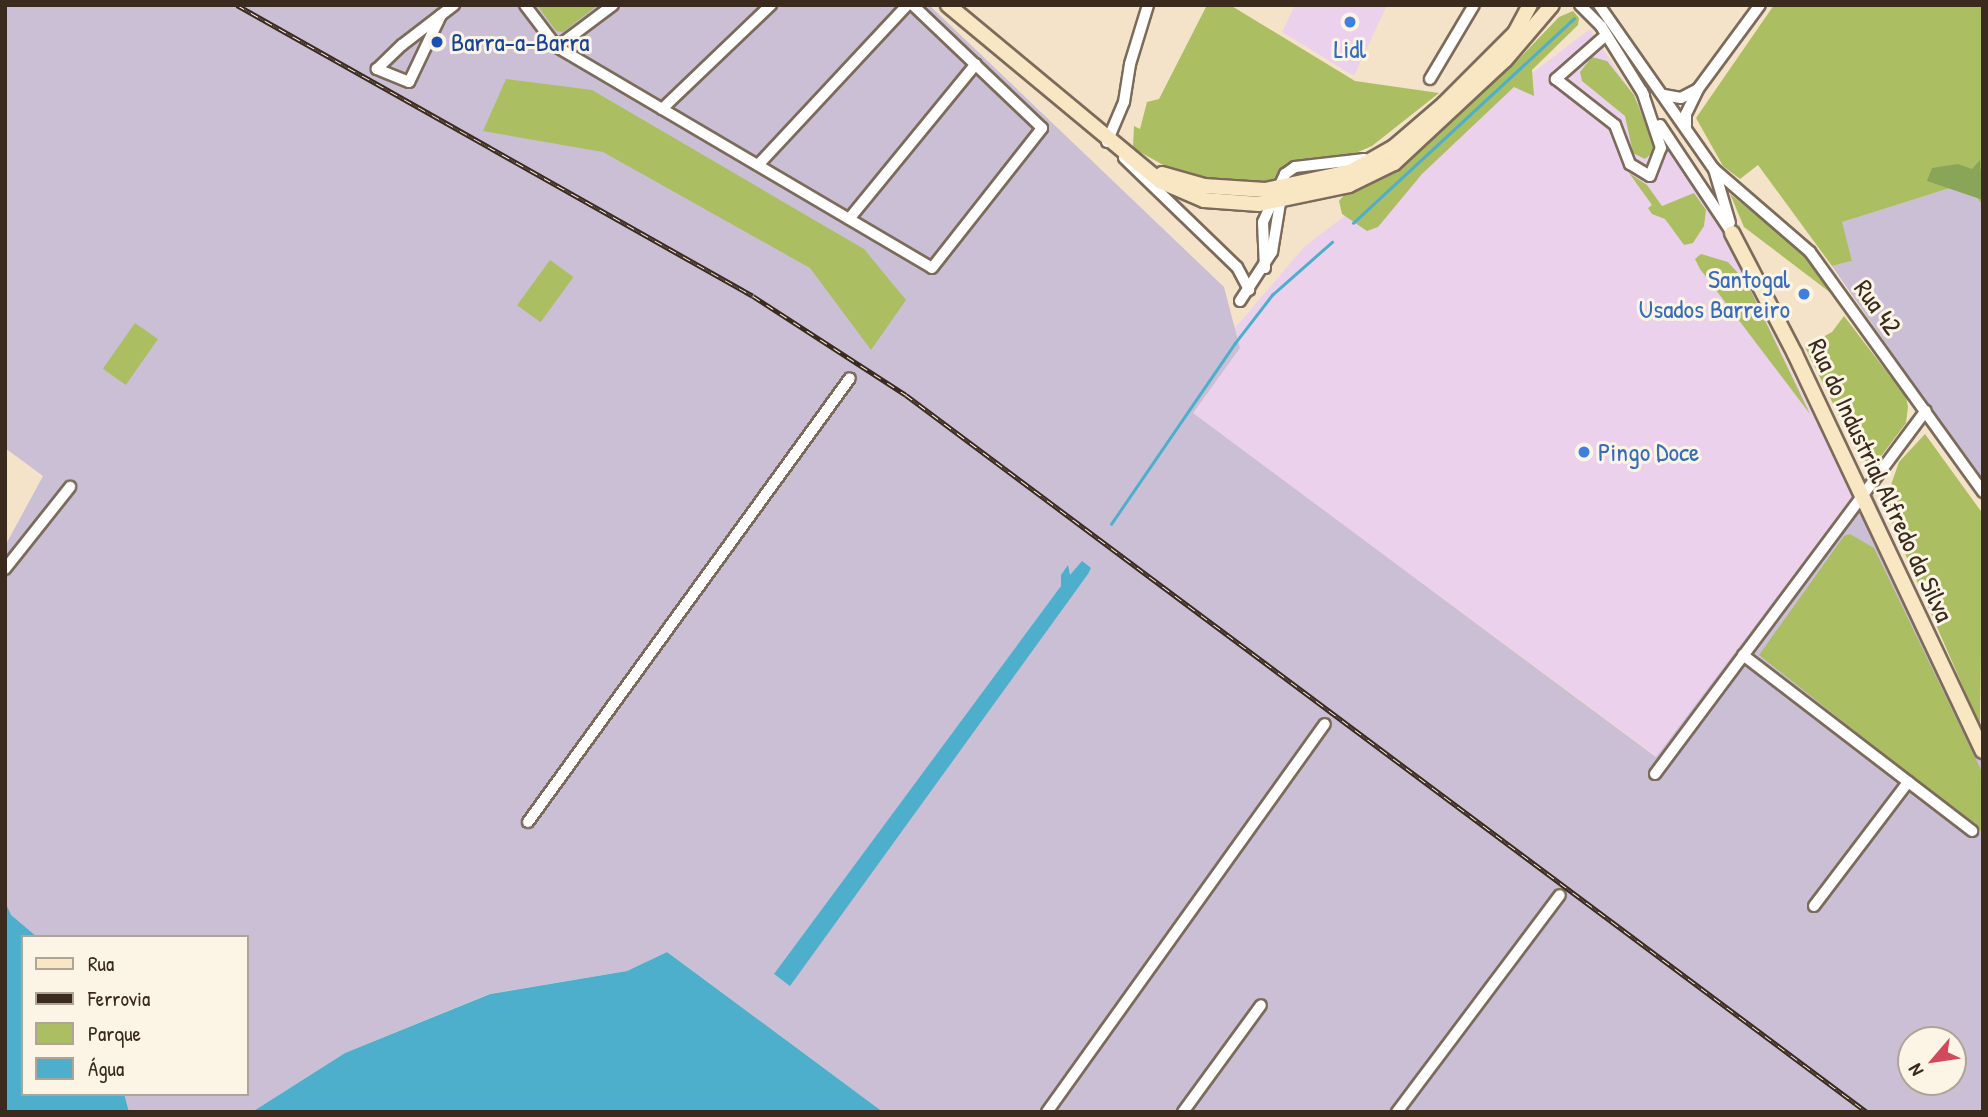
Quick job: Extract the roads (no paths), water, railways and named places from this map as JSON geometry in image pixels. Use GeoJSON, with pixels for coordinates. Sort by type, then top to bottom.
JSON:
{"type":"FeatureCollection","features":[{"type":"Feature","properties":{"kind":"street"},"geometry":{"type":"LineString","coordinates":[[441,15],[409,82],[377,69],[402,45],[441,15],[454,5]]}},
{"type":"Feature","properties":{"kind":"street"},"geometry":{"type":"LineString","coordinates":[[525,5],[557,47],[932,268],[1042,128],[913,5]]}},
{"type":"Feature","properties":{"kind":"street"},"geometry":{"type":"LineString","coordinates":[[557,47],[613,5]]}},
{"type":"Feature","properties":{"kind":"street"},"geometry":{"type":"LineString","coordinates":[[662,109],[771,5]]}},
{"type":"Feature","properties":{"kind":"street"},"geometry":{"type":"LineString","coordinates":[[758,165],[907,5]]}},
{"type":"Feature","properties":{"kind":"street"},"geometry":{"type":"LineString","coordinates":[[948,5],[1107,141],[1160,181],[1204,200],[1276,199],[1349,185],[1394,163],[1505,60],[1552,5]]}},
{"type":"Feature","properties":{"kind":"street"},"geometry":{"type":"LineString","coordinates":[[960,5],[1060,103]]}},
{"type":"Feature","properties":{"kind":"street"},"geometry":{"type":"LineString","coordinates":[[1107,141],[1124,102],[1148,5]]}},
{"type":"Feature","properties":{"kind":"street"},"geometry":{"type":"LineString","coordinates":[[1430,79],[1474,5]]}},
{"type":"Feature","properties":{"kind":"street"},"geometry":{"type":"LineString","coordinates":[[1240,301],[1265,268],[1262,227],[1276,199],[1350,172],[1384,154],[1469,81],[1515,33],[1530,5]]}},
{"type":"Feature","properties":{"kind":"street"},"geometry":{"type":"LineString","coordinates":[[1580,5],[1606,34],[1671,144],[1732,233]]}},
{"type":"Feature","properties":{"kind":"street"},"geometry":{"type":"LineString","coordinates":[[1599,5],[1664,94],[1714,169],[1732,233]]}},
{"type":"Feature","properties":{"kind":"street"},"geometry":{"type":"LineString","coordinates":[[1686,127],[1686,114],[1698,89],[1760,5]]}},
{"type":"Feature","properties":{"kind":"street"},"geometry":{"type":"LineString","coordinates":[[1606,34],[1556,79],[1615,125],[1630,164],[1650,176],[1661,148],[1642,91]]}},
{"type":"Feature","properties":{"kind":"street"},"geometry":{"type":"LineString","coordinates":[[849,219],[976,64]]}},
{"type":"Feature","properties":{"kind":"street"},"geometry":{"type":"LineString","coordinates":[[1664,94],[1681,98],[1698,89]]}},
{"type":"Feature","properties":{"kind":"street"},"geometry":{"type":"LineString","coordinates":[[1107,141],[1237,268],[1249,290]]}},
{"type":"Feature","properties":{"kind":"street","name":"Rua 42"},"geometry":{"type":"LineString","coordinates":[[1714,169],[1810,252],[1983,492]]}},
{"type":"Feature","properties":{"kind":"street","name":"Rua do Industrial Alfredo da Silva"},"geometry":{"type":"LineString","coordinates":[[1732,233],[1862,495],[1983,751]]}},
{"type":"Feature","properties":{"kind":"street"},"geometry":{"type":"LineString","coordinates":[[528,822],[850,378]]}},
{"type":"Feature","properties":{"kind":"street"},"geometry":{"type":"LineString","coordinates":[[1655,774],[1926,411]]}},
{"type":"Feature","properties":{"kind":"street"},"geometry":{"type":"LineString","coordinates":[[5,569],[70,487]]}},
{"type":"Feature","properties":{"kind":"street"},"geometry":{"type":"LineString","coordinates":[[1744,655],[1972,831]]}},
{"type":"Feature","properties":{"kind":"street"},"geometry":{"type":"LineString","coordinates":[[1047,1112],[1325,724]]}},
{"type":"Feature","properties":{"kind":"street"},"geometry":{"type":"LineString","coordinates":[[1814,906],[1908,782]]}},
{"type":"Feature","properties":{"kind":"street"},"geometry":{"type":"LineString","coordinates":[[1397,1112],[1560,895]]}},
{"type":"Feature","properties":{"kind":"street"},"geometry":{"type":"LineString","coordinates":[[1183,1112],[1261,1005]]}},
{"type":"Feature","properties":{"kind":"water"},"geometry":{"type":"Polygon","coordinates":[[[1082,561],[1091,568],[1088,574],[790,986],[774,974],[1061,586],[1061,575],[1068,565],[1070,575],[1082,561]]]}},
{"type":"Feature","properties":{"kind":"water"},"geometry":{"type":"Polygon","coordinates":[[[5,902],[11,915],[35,935],[21,935],[21,1096],[125,1096],[129,1112],[5,1112],[5,902]]]}},
{"type":"Feature","properties":{"kind":"water"},"geometry":{"type":"Polygon","coordinates":[[[667,952],[883,1112],[252,1112],[345,1053],[490,994],[627,971],[667,952]]]}},
{"type":"Feature","properties":{"kind":"waterway"},"geometry":{"type":"LineString","coordinates":[[1353,223],[1574,18]]}},
{"type":"Feature","properties":{"kind":"waterway"},"geometry":{"type":"LineString","coordinates":[[1111,524],[1235,343],[1272,295],[1332,242]]}},
{"type":"Feature","properties":{"kind":"railway"},"geometry":{"type":"LineString","coordinates":[[237,5],[753,296],[906,395],[1867,1112]]}},
{"type":"Feature","properties":{"kind":"place","name":"Lidl"},"geometry":{"type":"Point","coordinates":[1350,22]}},
{"type":"Feature","properties":{"kind":"place","name":"Barra-a-Barra"},"geometry":{"type":"Point","coordinates":[437,42]}},
{"type":"Feature","properties":{"kind":"place","name":"Santogal Usados Barreiro"},"geometry":{"type":"Point","coordinates":[1804,294]}},
{"type":"Feature","properties":{"kind":"place","name":"Pingo Doce"},"geometry":{"type":"Point","coordinates":[1584,452]}}]}
